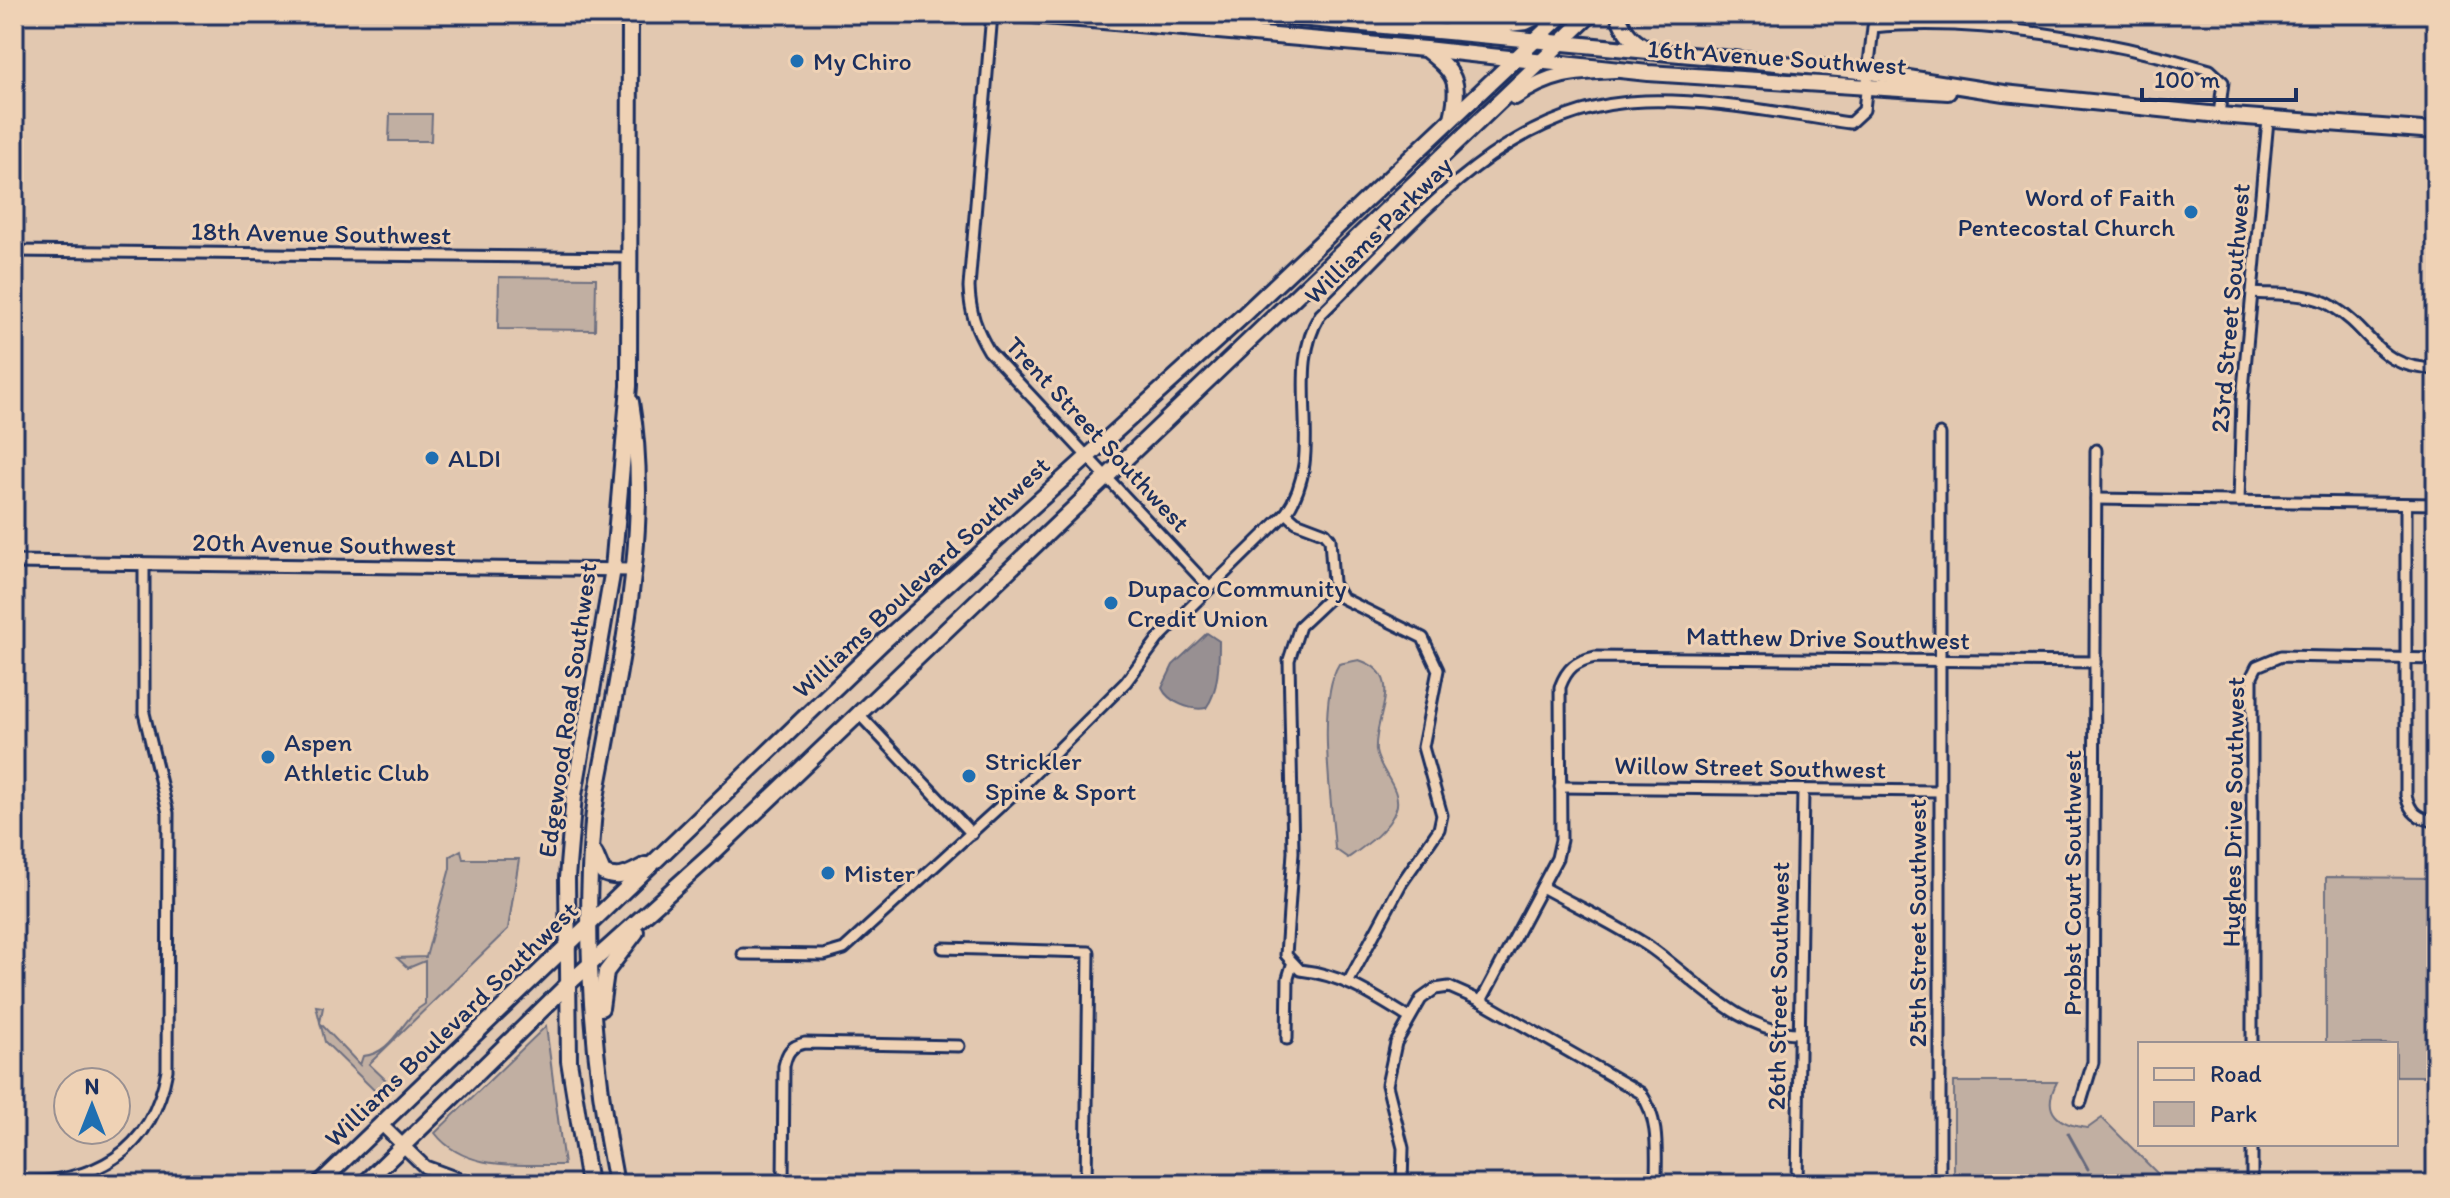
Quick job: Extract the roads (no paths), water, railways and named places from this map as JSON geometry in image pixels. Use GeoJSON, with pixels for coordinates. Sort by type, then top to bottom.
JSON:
{"type":"FeatureCollection","features":[{"type":"Feature","properties":{"kind":"main road","name":"Edgewood Road Southwest"},"geometry":{"type":"LineString","coordinates":[[589,1184],[569,1061],[567,878],[574,795],[613,569],[629,386],[630,14]]}},
{"type":"Feature","properties":{"kind":"main road","name":"16th Avenue Southwest"},"geometry":{"type":"LineString","coordinates":[[1022,14],[1425,49],[1615,70],[1867,89],[2004,93]]}},
{"type":"Feature","properties":{"kind":"main road","name":"16th Avenue Southwest"},"geometry":{"type":"LineString","coordinates":[[1257,14],[1870,72],[2004,93],[2268,120],[2436,131]]}},
{"type":"Feature","properties":{"kind":"main road"},"geometry":{"type":"LineString","coordinates":[[1448,31],[1526,22],[1542,14]]}},
{"type":"Feature","properties":{"kind":"main road","name":"Williams Boulevard Southwest"},"geometry":{"type":"LineString","coordinates":[[319,1184],[884,641],[1452,121],[1563,14]]}},
{"type":"Feature","properties":{"kind":"main road","name":"Williams Boulevard Southwest"},"geometry":{"type":"LineString","coordinates":[[364,1184],[567,985],[859,714],[1591,14]]}},
{"type":"Feature","properties":{"kind":"main road"},"geometry":{"type":"LineString","coordinates":[[1618,14],[1625,32],[1634,42],[1651,51]]}},
{"type":"Feature","properties":{"kind":"main road"},"geometry":{"type":"LineString","coordinates":[[1425,49],[1448,67],[1456,80],[1458,94],[1452,121]]}},
{"type":"Feature","properties":{"kind":"main road"},"geometry":{"type":"LineString","coordinates":[[1481,120],[1551,76],[1615,70]]}},
{"type":"Feature","properties":{"kind":"main road","name":"Edgewood Road Southwest"},"geometry":{"type":"LineString","coordinates":[[616,1184],[595,1060],[590,924],[597,791],[628,616],[633,570],[638,456],[629,386]]}},
{"type":"Feature","properties":{"kind":"main road"},"geometry":{"type":"LineString","coordinates":[[592,847],[597,865],[612,877],[622,877],[660,857]]}},
{"type":"Feature","properties":{"kind":"main road"},"geometry":{"type":"LineString","coordinates":[[595,1060],[606,972],[658,903]]}},
{"type":"Feature","properties":{"kind":"street","name":"Trent Street Southwest"},"geometry":{"type":"LineString","coordinates":[[992,14],[970,312],[989,351],[1210,588]]}},
{"type":"Feature","properties":{"kind":"street","name":"Williams Parkway"},"geometry":{"type":"LineString","coordinates":[[743,954],[824,955],[844,949],[972,834],[1126,682],[1158,639],[1286,513],[1299,494],[1305,473],[1306,346],[1320,315],[1480,161],[1527,130],[1556,118],[1617,103],[1713,104],[1850,123],[1864,110],[1873,27],[1920,23],[2106,43],[2210,70],[2223,82],[2219,115]]}},
{"type":"Feature","properties":{"kind":"street","name":"23rd Street Southwest"},"geometry":{"type":"LineString","coordinates":[[2239,501],[2242,400],[2268,120]]}},
{"type":"Feature","properties":{"kind":"street","name":"18th Avenue Southwest"},"geometry":{"type":"LineString","coordinates":[[14,251],[628,258]]}},
{"type":"Feature","properties":{"kind":"street"},"geometry":{"type":"LineString","coordinates":[[2252,293],[2314,298],[2332,306],[2388,359],[2436,369]]}},
{"type":"Feature","properties":{"kind":"street","name":"25th Street Southwest"},"geometry":{"type":"LineString","coordinates":[[1940,434],[1940,1184]]}},
{"type":"Feature","properties":{"kind":"street","name":"Probst Court Southwest"},"geometry":{"type":"LineString","coordinates":[[2081,1102],[2093,1062],[2096,450]]}},
{"type":"Feature","properties":{"kind":"street"},"geometry":{"type":"LineString","coordinates":[[2096,499],[2436,504]]}},
{"type":"Feature","properties":{"kind":"street"},"geometry":{"type":"LineString","coordinates":[[2406,504],[2406,795],[2409,807],[2419,817],[2436,821]]}},
{"type":"Feature","properties":{"kind":"street"},"geometry":{"type":"LineString","coordinates":[[1286,513],[1296,522],[1325,533],[1330,539],[1331,574],[1337,591],[1352,606],[1423,638],[1438,670],[1423,747],[1442,815],[1439,829],[1401,884],[1349,981]]}},
{"type":"Feature","properties":{"kind":"street","name":"20th Avenue Southwest"},"geometry":{"type":"LineString","coordinates":[[14,562],[633,570]]}},
{"type":"Feature","properties":{"kind":"street"},"geometry":{"type":"LineString","coordinates":[[14,1183],[47,1183],[80,1177],[109,1163],[133,1144],[162,1098],[167,1070],[168,813],[144,713],[144,564]]}},
{"type":"Feature","properties":{"kind":"street"},"geometry":{"type":"LineString","coordinates":[[1337,591],[1300,626],[1289,660],[1293,852],[1286,955],[1292,965],[1300,970],[1332,974],[1349,981],[1408,1017]]}},
{"type":"Feature","properties":{"kind":"street","name":"Hughes Drive Southwest"},"geometry":{"type":"LineString","coordinates":[[2252,1042],[2252,676],[2257,666],[2281,656],[2436,659]]}},
{"type":"Feature","properties":{"kind":"street","name":"Matthew Drive Southwest"},"geometry":{"type":"LineString","coordinates":[[1560,787],[1560,687],[1565,672],[1579,660],[1595,657],[2095,662]]}},
{"type":"Feature","properties":{"kind":"street"},"geometry":{"type":"LineString","coordinates":[[859,714],[972,834]]}},
{"type":"Feature","properties":{"kind":"street"},"geometry":{"type":"LineString","coordinates":[[1481,1001],[1557,858],[1560,787]]}},
{"type":"Feature","properties":{"kind":"street","name":"Willow Street Southwest"},"geometry":{"type":"LineString","coordinates":[[1560,787],[1939,791]]}},
{"type":"Feature","properties":{"kind":"street","name":"26th Street Southwest"},"geometry":{"type":"LineString","coordinates":[[1797,1184],[1803,790]]}},
{"type":"Feature","properties":{"kind":"street"},"geometry":{"type":"LineString","coordinates":[[1542,887],[1648,946],[1751,1023],[1781,1033],[1799,1033]]}},
{"type":"Feature","properties":{"kind":"street"},"geometry":{"type":"LineString","coordinates":[[943,948],[1089,952],[1086,1184]]}},
{"type":"Feature","properties":{"kind":"street"},"geometry":{"type":"LineString","coordinates":[[1287,1039],[1288,978],[1292,965]]}},
{"type":"Feature","properties":{"kind":"street"},"geometry":{"type":"LineString","coordinates":[[1402,1184],[1403,1148],[1387,1085],[1396,1043],[1408,1017],[1421,999],[1435,989],[1449,987],[1481,1001],[1641,1093],[1652,1109],[1656,1127],[1656,1184]]}},
{"type":"Feature","properties":{"kind":"street"},"geometry":{"type":"LineString","coordinates":[[783,1184],[784,1066],[786,1055],[794,1046],[805,1043],[959,1046]]}},
{"type":"Feature","properties":{"kind":"street"},"geometry":{"type":"LineString","coordinates":[[382,1125],[425,1167],[471,1184]]}},
{"type":"Feature","properties":{"kind":"street"},"geometry":{"type":"LineString","coordinates":[[2252,1146],[2252,1184]]}},
{"type":"Feature","properties":{"kind":"waterway"},"geometry":{"type":"LineString","coordinates":[[2068,1133],[2088,1169]]}},
{"type":"Feature","properties":{"kind":"place","name":"My Chiro"},"geometry":{"type":"Point","coordinates":[797,61]}},
{"type":"Feature","properties":{"kind":"place","name":"Word of Faith Pentecostal Church"},"geometry":{"type":"Point","coordinates":[2191,212]}},
{"type":"Feature","properties":{"kind":"place","name":"ALDI"},"geometry":{"type":"Point","coordinates":[432,458]}},
{"type":"Feature","properties":{"kind":"place","name":"Dupaco Community Credit Union"},"geometry":{"type":"Point","coordinates":[1111,603]}},
{"type":"Feature","properties":{"kind":"place","name":"Aspen Athletic Club"},"geometry":{"type":"Point","coordinates":[268,757]}},
{"type":"Feature","properties":{"kind":"place","name":"Strickler Spine & Sport"},"geometry":{"type":"Point","coordinates":[969,776]}},
{"type":"Feature","properties":{"kind":"place","name":"Mister"},"geometry":{"type":"Point","coordinates":[828,873]}}]}
